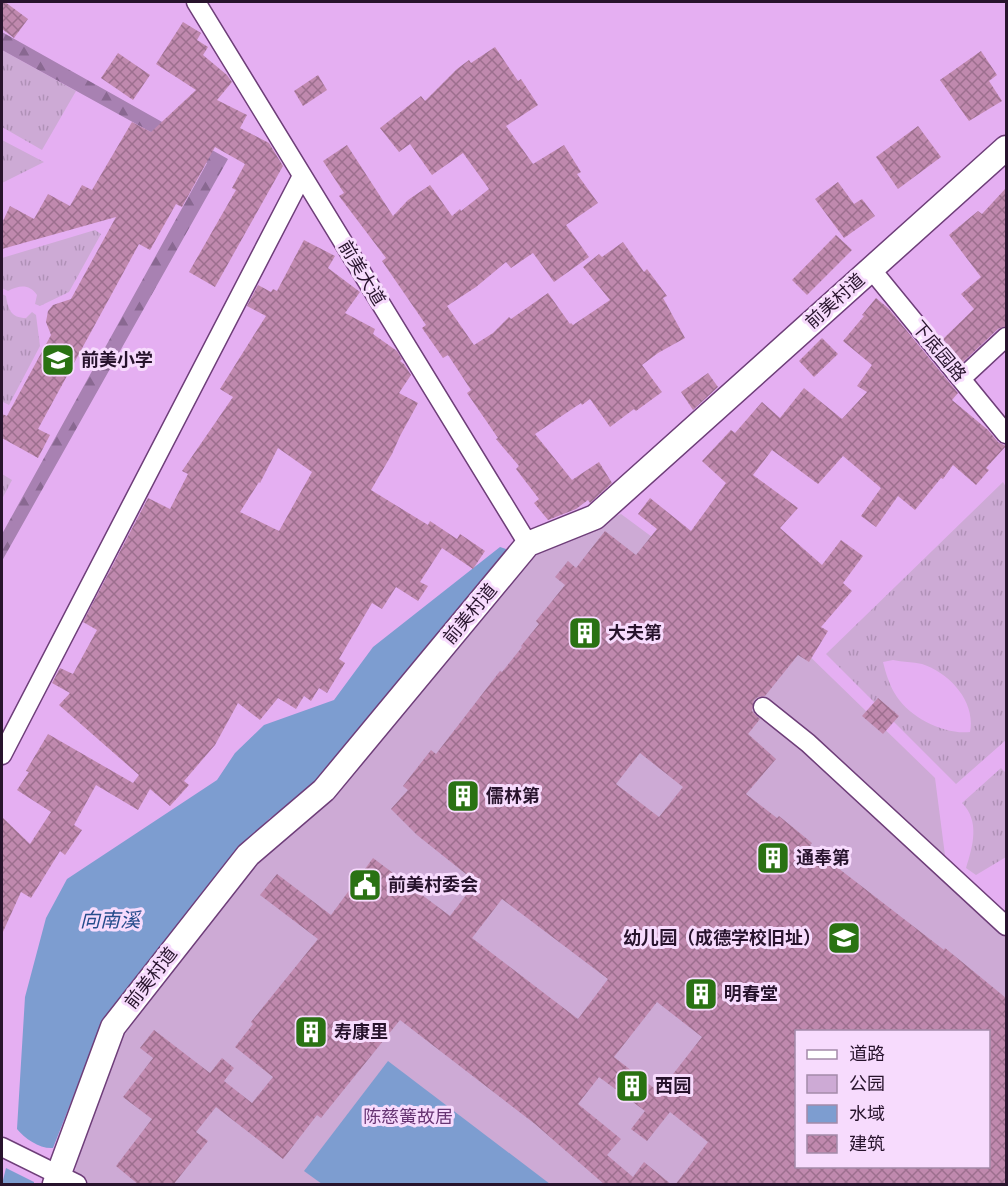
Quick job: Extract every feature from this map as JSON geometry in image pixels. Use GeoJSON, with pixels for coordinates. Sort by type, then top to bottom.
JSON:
{"type":"FeatureCollection","features":[{"type":"Feature","properties":{"kind":"street","name":"前美大道"},"geometry":{"type":"LineString","coordinates":[[196,2],[528,544]]}},
{"type":"Feature","properties":{"kind":"street","name":"前美村道"},"geometry":{"type":"LineString","coordinates":[[64,1181],[113,1027],[248,855],[324,790],[528,544],[595,517],[1006,148]]}},
{"type":"Feature","properties":{"kind":"street"},"geometry":{"type":"LineString","coordinates":[[2,755],[302,176]]}},
{"type":"Feature","properties":{"kind":"street","name":"下底园路"},"geometry":{"type":"LineString","coordinates":[[871,269],[1006,434]]}},
{"type":"Feature","properties":{"kind":"street"},"geometry":{"type":"LineString","coordinates":[[962,378],[1006,337]]}},
{"type":"Feature","properties":{"kind":"street"},"geometry":{"type":"LineString","coordinates":[[763,707],[808,743],[1006,926]]}},
{"type":"Feature","properties":{"kind":"street"},"geometry":{"type":"LineString","coordinates":[[2,1147],[64,1181]]}},
{"type":"Feature","properties":{"kind":"green space"},"geometry":{"type":"Polygon","coordinates":[[[2,32],[228,159],[2,561],[2,534],[207,163],[2,50],[2,32]]]}},
{"type":"Feature","properties":{"kind":"green space"},"geometry":{"type":"Polygon","coordinates":[[[2,50],[76,91],[42,150],[2,127],[2,50]]]}},
{"type":"Feature","properties":{"kind":"green space"},"geometry":{"type":"Polygon","coordinates":[[[2,140],[44,162],[2,183],[2,140]]]}},
{"type":"Feature","properties":{"kind":"green space"},"geometry":{"type":"Polygon","coordinates":[[[95,230],[101,234],[69,292],[40,306],[35,304],[37,295],[27,287],[8,291],[2,288],[2,258],[95,230]]]}},
{"type":"Feature","properties":{"kind":"green space"},"geometry":{"type":"Polygon","coordinates":[[[2,294],[6,296],[9,309],[17,316],[26,318],[32,312],[36,315],[40,346],[9,405],[3,402],[2,396],[2,294]]]}},
{"type":"Feature","properties":{"kind":"green space"},"geometry":{"type":"Polygon","coordinates":[[[2,474],[12,480],[2,499],[2,474]]]}},
{"type":"Feature","properties":{"kind":"green space"},"geometry":{"type":"Polygon","coordinates":[[[1003,482],[1006,487],[1006,740],[956,784],[826,654],[1003,482]],[[893,660],[883,662],[892,689],[903,705],[929,724],[950,731],[970,732],[969,710],[959,690],[951,682],[942,674],[922,664],[893,660]]]}},
{"type":"Feature","properties":{"kind":"green space","name":"陈慈簧故居"},"geometry":{"type":"Polygon","coordinates":[[[621,514],[798,645],[935,778],[946,863],[1006,919],[1006,1184],[72,1184],[85,1127],[125,1023],[253,864],[532,550],[621,514]]]}},
{"type":"Feature","properties":{"kind":"green space"},"geometry":{"type":"Polygon","coordinates":[[[1001,768],[1006,773],[1006,857],[976,875],[966,868],[973,843],[973,826],[968,810],[962,803],[1001,768]]]}},
{"type":"Feature","properties":{"kind":"water","name":"向南溪"},"geometry":{"type":"Polygon","coordinates":[[[500,547],[506,549],[505,558],[311,794],[270,818],[234,855],[103,1021],[53,1148],[33,1143],[24,1136],[17,1129],[25,997],[46,918],[67,879],[217,780],[235,753],[264,725],[334,700],[373,647],[500,547]]]}},
{"type":"Feature","properties":{"kind":"water"},"geometry":{"type":"Polygon","coordinates":[[[388,1061],[550,1184],[322,1184],[304,1171],[388,1061]]]}},
{"type":"Feature","properties":{"kind":"water"},"geometry":{"type":"Polygon","coordinates":[[[6,1168],[34,1182],[34,1184],[2,1184],[6,1168]]]}},
{"type":"Feature","properties":{"kind":"building"},"geometry":{"type":"Polygon","coordinates":[[[2,2],[28,19],[14,38],[2,29],[2,2]]]}},
{"type":"Feature","properties":{"kind":"building"},"geometry":{"type":"Polygon","coordinates":[[[183,22],[201,33],[197,40],[208,47],[203,55],[232,82],[217,100],[247,115],[240,128],[269,143],[283,166],[215,287],[189,272],[236,190],[232,188],[245,164],[215,147],[182,207],[176,204],[150,250],[139,244],[38,429],[50,435],[38,458],[2,438],[2,414],[7,416],[51,335],[46,322],[48,311],[53,305],[71,299],[116,217],[2,249],[2,223],[10,206],[34,219],[48,194],[70,206],[82,185],[92,190],[132,122],[151,132],[196,90],[156,64],[183,22]]]}},
{"type":"Feature","properties":{"kind":"building"},"geometry":{"type":"Polygon","coordinates":[[[495,47],[518,81],[521,79],[538,105],[506,126],[533,164],[564,145],[581,172],[577,174],[598,203],[566,225],[589,257],[554,282],[533,253],[511,268],[506,262],[476,287],[447,306],[474,345],[493,333],[509,317],[511,319],[548,293],[573,325],[610,300],[583,267],[599,254],[602,257],[623,242],[644,272],[647,269],[667,296],[663,298],[685,338],[642,365],[662,392],[636,411],[634,409],[610,427],[590,399],[535,434],[572,480],[599,462],[612,483],[590,503],[588,500],[576,509],[548,520],[534,503],[539,499],[516,469],[519,466],[496,439],[498,438],[467,393],[471,390],[448,355],[443,358],[422,328],[426,325],[382,261],[386,258],[339,196],[344,193],[323,161],[347,145],[393,216],[408,200],[430,185],[452,216],[460,209],[461,211],[489,189],[463,153],[432,175],[410,144],[399,152],[380,128],[421,96],[425,101],[469,60],[471,63],[495,47]]]}},
{"type":"Feature","properties":{"kind":"building"},"geometry":{"type":"Polygon","coordinates":[[[981,51],[997,75],[989,81],[1002,101],[969,121],[940,80],[981,51]]]}},
{"type":"Feature","properties":{"kind":"building"},"geometry":{"type":"Polygon","coordinates":[[[118,53],[150,75],[133,100],[101,78],[118,53]]]}},
{"type":"Feature","properties":{"kind":"building"},"geometry":{"type":"Polygon","coordinates":[[[318,75],[327,90],[303,106],[294,91],[318,75]]]}},
{"type":"Feature","properties":{"kind":"building"},"geometry":{"type":"Polygon","coordinates":[[[918,126],[941,157],[898,189],[876,157],[918,126]]]}},
{"type":"Feature","properties":{"kind":"building"},"geometry":{"type":"Polygon","coordinates":[[[838,182],[854,204],[862,199],[875,216],[844,238],[815,199],[838,182]]]}},
{"type":"Feature","properties":{"kind":"building"},"geometry":{"type":"Polygon","coordinates":[[[1006,188],[1006,326],[998,329],[962,363],[943,339],[974,309],[961,294],[981,277],[949,235],[978,211],[982,214],[1006,188]]]}},
{"type":"Feature","properties":{"kind":"building"},"geometry":{"type":"Polygon","coordinates":[[[836,235],[852,250],[807,295],[792,280],[836,235]]]}},
{"type":"Feature","properties":{"kind":"building"},"geometry":{"type":"Polygon","coordinates":[[[304,240],[335,256],[328,268],[360,292],[345,313],[375,329],[373,334],[397,351],[402,359],[400,361],[411,375],[399,393],[418,403],[371,490],[428,525],[430,521],[457,539],[460,534],[485,551],[473,569],[442,548],[420,582],[428,586],[418,601],[396,587],[382,609],[372,603],[339,659],[345,663],[327,693],[319,688],[311,701],[304,696],[296,709],[278,698],[260,720],[238,703],[215,745],[184,781],[189,785],[170,806],[150,789],[138,810],[96,785],[74,825],[82,830],[65,855],[60,851],[31,898],[21,892],[2,934],[2,817],[30,844],[51,812],[17,790],[48,734],[133,783],[139,775],[59,705],[70,693],[52,683],[60,668],[73,674],[97,630],[83,622],[148,498],[170,509],[188,474],[182,471],[233,397],[220,389],[266,316],[247,306],[258,285],[271,292],[273,289],[277,291],[304,240]],[[278,448],[260,483],[240,512],[279,531],[312,472],[278,448]]]}},
{"type":"Feature","properties":{"kind":"building"},"geometry":{"type":"Polygon","coordinates":[[[876,298],[888,308],[958,393],[952,400],[988,430],[998,442],[1006,446],[986,468],[989,470],[976,485],[953,465],[915,510],[898,496],[876,527],[861,516],[881,488],[843,456],[818,484],[772,450],[753,475],[798,508],[780,528],[822,565],[841,540],[863,556],[843,583],[852,591],[821,627],[828,631],[809,662],[798,655],[765,696],[754,700],[752,711],[760,719],[748,734],[776,759],[746,794],[777,818],[779,816],[838,868],[944,950],[945,948],[1006,998],[1006,1185],[675,1185],[708,1142],[670,1112],[647,1141],[631,1129],[645,1111],[599,1077],[578,1104],[621,1139],[607,1155],[633,1177],[644,1162],[672,1185],[605,1185],[535,1124],[400,1020],[321,1118],[317,1115],[283,1159],[216,1107],[196,1132],[208,1141],[173,1185],[139,1185],[116,1166],[152,1119],[123,1097],[153,1058],[140,1048],[154,1030],[210,1073],[222,1058],[234,1068],[224,1081],[252,1103],[273,1077],[235,1047],[253,1024],[251,1022],[318,939],[260,895],[277,874],[331,915],[373,858],[450,916],[476,882],[417,835],[391,809],[408,790],[403,786],[431,750],[436,754],[539,624],[536,621],[565,585],[555,577],[568,561],[576,568],[605,531],[636,555],[657,529],[638,514],[650,498],[691,531],[726,483],[702,461],[731,430],[735,433],[762,402],[780,418],[804,388],[842,419],[867,392],[857,386],[872,365],[843,341],[864,316],[862,315],[876,298]],[[640,753],[616,784],[659,817],[683,787],[640,753]],[[502,899],[472,938],[578,1019],[608,979],[502,899]],[[657,1002],[614,1057],[659,1092],[702,1037],[657,1002]]]}},
{"type":"Feature","properties":{"kind":"building"},"geometry":{"type":"Polygon","coordinates":[[[822,338],[838,354],[814,377],[799,361],[822,338]]]}},
{"type":"Feature","properties":{"kind":"building"},"geometry":{"type":"Polygon","coordinates":[[[708,373],[718,387],[693,410],[681,392],[708,373]]]}},
{"type":"Feature","properties":{"kind":"building"},"geometry":{"type":"Polygon","coordinates":[[[878,698],[899,716],[883,734],[862,716],[878,698]]]}},
{"type":"Feature","properties":{"kind":"place","name":"前美小学"},"geometry":{"type":"Point","coordinates":[58,360]}},
{"type":"Feature","properties":{"kind":"place","name":"大夫第"},"geometry":{"type":"Point","coordinates":[585,633]}},
{"type":"Feature","properties":{"kind":"place","name":"儒林第"},"geometry":{"type":"Point","coordinates":[463,796]}},
{"type":"Feature","properties":{"kind":"place","name":"通奉第"},"geometry":{"type":"Point","coordinates":[773,858]}},
{"type":"Feature","properties":{"kind":"place","name":"前美村委会"},"geometry":{"type":"Point","coordinates":[365,885]}},
{"type":"Feature","properties":{"kind":"place","name":"幼儿园（成德学校旧址）"},"geometry":{"type":"Point","coordinates":[844,938]}},
{"type":"Feature","properties":{"kind":"place","name":"明春堂"},"geometry":{"type":"Point","coordinates":[701,994]}},
{"type":"Feature","properties":{"kind":"place","name":"寿康里"},"geometry":{"type":"Point","coordinates":[311,1032]}},
{"type":"Feature","properties":{"kind":"place","name":"西园"},"geometry":{"type":"Point","coordinates":[632,1086]}}]}
